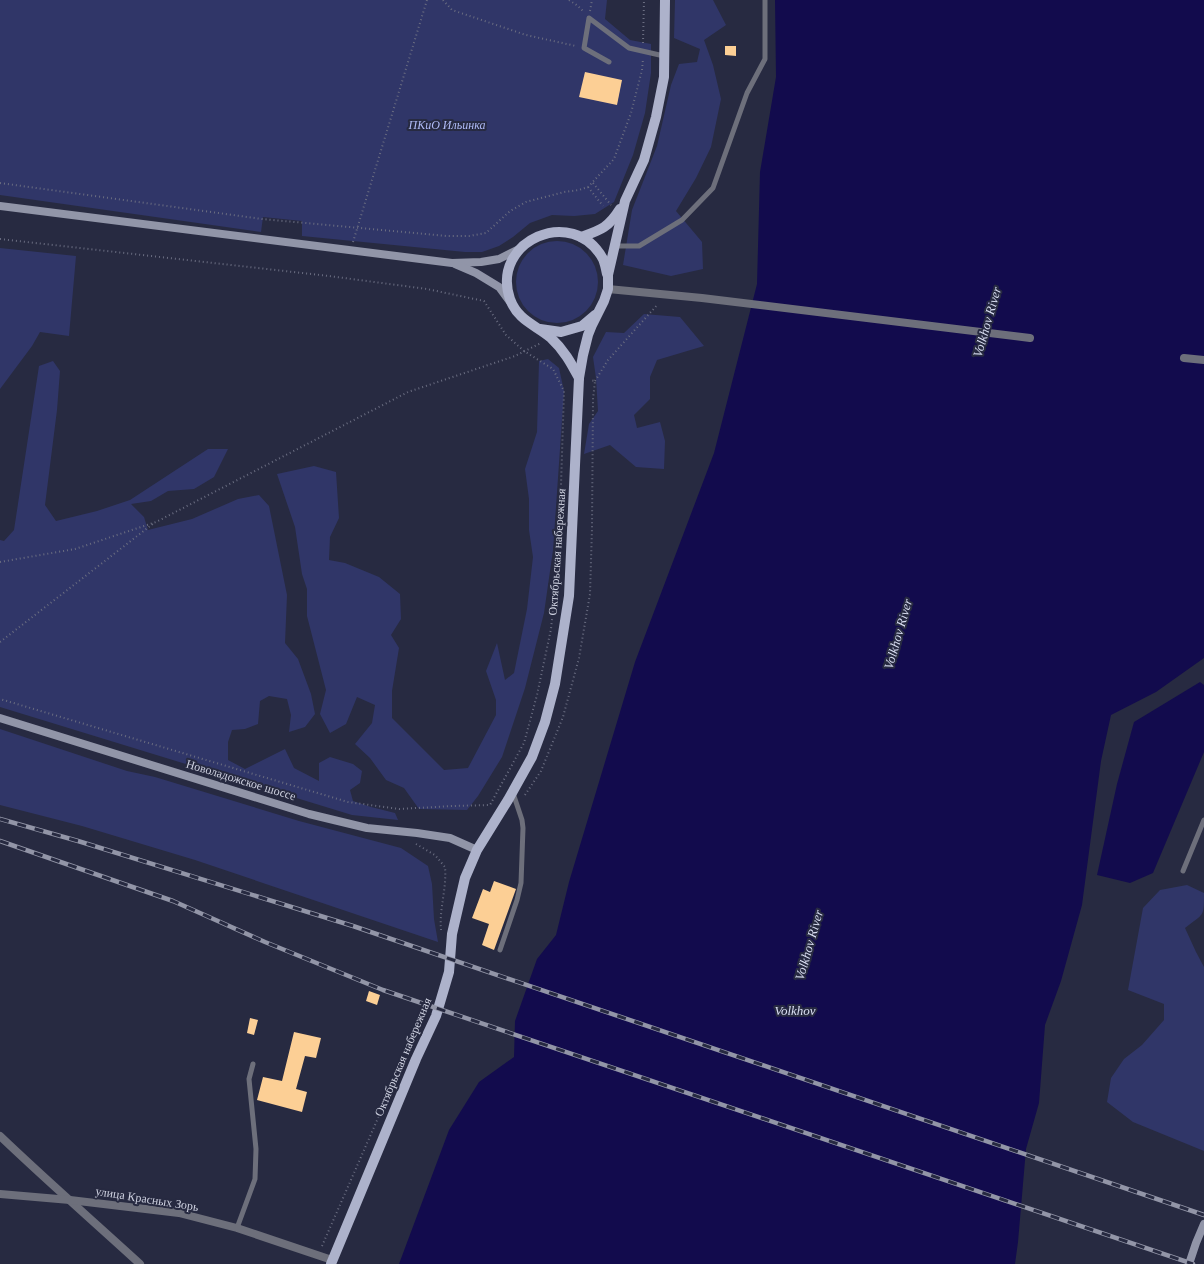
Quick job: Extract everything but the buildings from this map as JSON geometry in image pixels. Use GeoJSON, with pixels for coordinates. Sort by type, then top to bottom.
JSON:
{"type":"FeatureCollection","features":[{"type":"Feature","properties":{"kind":"main road","name":"Октябрьская набережная"},"geometry":{"type":"LineString","coordinates":[[332,1262],[416,1059],[436,1016],[449,972],[452,934],[465,878],[477,850],[513,792],[532,757],[545,722],[555,684],[569,596],[579,378],[588,335],[608,289],[608,275],[625,201],[644,160],[656,117],[664,76],[665,0]]}},
{"type":"Feature","properties":{"kind":"main road"},"geometry":{"type":"LineString","coordinates":[[581,237],[598,231],[612,222],[625,201]]}},
{"type":"Feature","properties":{"kind":"main road"},"geometry":{"type":"LineString","coordinates":[[0,206],[452,263],[481,262],[499,259],[519,249],[532,238],[548,233],[565,232],[581,237],[594,247],[603,260],[608,275]]}},
{"type":"Feature","properties":{"kind":"main road"},"geometry":{"type":"LineString","coordinates":[[519,249],[510,265],[507,282],[510,300],[519,315]]}},
{"type":"Feature","properties":{"kind":"main road"},"geometry":{"type":"LineString","coordinates":[[452,263],[476,273],[499,287],[519,315],[529,324],[551,338],[562,349],[579,378]]}},
{"type":"Feature","properties":{"kind":"main road"},"geometry":{"type":"LineString","coordinates":[[540,330],[561,332],[582,326],[598,312]]}},
{"type":"Feature","properties":{"kind":"main road","name":"Новоладожское шоссе"},"geometry":{"type":"LineString","coordinates":[[0,718],[309,814],[367,828],[450,838],[477,850]]}},
{"type":"Feature","properties":{"kind":"main road"},"geometry":{"type":"LineString","coordinates":[[1189,1264],[1204,1224]]}},
{"type":"Feature","properties":{"kind":"street"},"geometry":{"type":"LineString","coordinates":[[608,289],[702,298],[1030,338]]}},
{"type":"Feature","properties":{"kind":"street"},"geometry":{"type":"LineString","coordinates":[[1184,358],[1204,360]]}},
{"type":"Feature","properties":{"kind":"street"},"geometry":{"type":"LineString","coordinates":[[0,1136],[140,1264]]}},
{"type":"Feature","properties":{"kind":"street","name":"улица Красных Зорь"},"geometry":{"type":"LineString","coordinates":[[0,1194],[70,1200],[179,1213],[237,1228],[318,1255],[332,1262]]}},
{"type":"Feature","properties":{"kind":"lane"},"geometry":{"type":"LineString","coordinates":[[614,246],[639,246],[682,220],[713,188],[747,93],[765,59],[765,0]]}},
{"type":"Feature","properties":{"kind":"lane"},"geometry":{"type":"LineString","coordinates":[[609,62],[584,48],[589,18],[629,48],[664,56]]}},
{"type":"Feature","properties":{"kind":"lane"},"geometry":{"type":"LineString","coordinates":[[500,950],[517,900],[521,883],[523,828],[513,792]]}},
{"type":"Feature","properties":{"kind":"lane"},"geometry":{"type":"LineString","coordinates":[[1183,871],[1204,820]]}},
{"type":"Feature","properties":{"kind":"lane"},"geometry":{"type":"LineString","coordinates":[[237,1228],[255,1179],[256,1149],[249,1079],[253,1064]]}},
{"type":"Feature","properties":{"kind":"path"},"geometry":{"type":"LineString","coordinates":[[350,250],[427,0]]}},
{"type":"Feature","properties":{"kind":"path"},"geometry":{"type":"LineString","coordinates":[[443,0],[452,10],[526,35],[584,48]]}},
{"type":"Feature","properties":{"kind":"path"},"geometry":{"type":"LineString","coordinates":[[568,0],[578,6],[589,18]]}},
{"type":"Feature","properties":{"kind":"path"},"geometry":{"type":"LineString","coordinates":[[0,183],[262,219],[447,236],[470,236],[486,233],[510,211],[526,202],[588,187],[614,159],[631,113],[642,70],[644,0]]}},
{"type":"Feature","properties":{"kind":"path"},"geometry":{"type":"LineString","coordinates":[[593,182],[617,213]]}},
{"type":"Feature","properties":{"kind":"path"},"geometry":{"type":"LineString","coordinates":[[588,187],[603,206]]}},
{"type":"Feature","properties":{"kind":"path"},"geometry":{"type":"LineString","coordinates":[[0,239],[329,276],[434,290],[484,301],[506,335],[524,351],[553,369],[564,391],[559,549],[551,629],[538,695],[524,743],[490,805],[399,809],[348,802],[0,699]]}},
{"type":"Feature","properties":{"kind":"path"},"geometry":{"type":"LineString","coordinates":[[595,381],[608,360],[666,294]]}},
{"type":"Feature","properties":{"kind":"path"},"geometry":{"type":"LineString","coordinates":[[0,562],[75,550],[156,522],[408,392],[515,356],[551,338]]}},
{"type":"Feature","properties":{"kind":"path"},"geometry":{"type":"LineString","coordinates":[[0,642],[156,522]]}},
{"type":"Feature","properties":{"kind":"path"},"geometry":{"type":"LineString","coordinates":[[417,833],[415,844],[435,855],[445,867],[446,874],[440,924],[441,931]]}},
{"type":"Feature","properties":{"kind":"path"},"geometry":{"type":"LineString","coordinates":[[419,1025],[429,997]]}},
{"type":"Feature","properties":{"kind":"path"},"geometry":{"type":"LineString","coordinates":[[318,1255],[384,1104]]}},
{"type":"Feature","properties":{"kind":"green space","name":"ПКиО Ильинка"},"geometry":{"type":"Polygon","coordinates":[[[0,0],[607,0],[605,19],[630,40],[651,44],[651,73],[645,113],[633,155],[614,202],[595,214],[574,216],[552,215],[530,223],[499,246],[482,252],[465,252],[302,236],[302,221],[263,217],[261,232],[0,195],[0,0]]]}},
{"type":"Feature","properties":{"kind":"green space"},"geometry":{"type":"Polygon","coordinates":[[[675,0],[713,0],[726,25],[704,40],[713,65],[721,99],[711,147],[696,178],[676,211],[702,242],[703,269],[671,276],[623,265],[632,210],[657,146],[671,85],[679,64],[697,62],[700,49],[674,38],[675,0]]]}},
{"type":"Feature","properties":{"kind":"green space"},"geometry":{"type":"Polygon","coordinates":[[[549,241],[565,241],[580,248],[591,259],[598,274],[598,290],[595,298],[586,311],[573,320],[565,323],[549,323],[534,316],[523,305],[516,290],[516,274],[523,259],[534,248],[549,241]]]}},
{"type":"Feature","properties":{"kind":"green space"},"geometry":{"type":"Polygon","coordinates":[[[0,248],[76,256],[69,336],[40,332],[32,346],[0,389],[0,248]]]}},
{"type":"Feature","properties":{"kind":"green space"},"geometry":{"type":"Polygon","coordinates":[[[644,314],[680,317],[704,346],[657,360],[650,377],[650,399],[634,415],[637,428],[660,422],[665,441],[664,469],[636,467],[610,445],[584,454],[589,424],[598,411],[593,357],[606,332],[624,333],[644,314]]]}},
{"type":"Feature","properties":{"kind":"green space"},"geometry":{"type":"Polygon","coordinates":[[[548,359],[559,368],[564,391],[553,550],[544,613],[525,688],[502,757],[478,796],[467,810],[419,809],[404,788],[386,780],[370,758],[355,744],[372,723],[375,705],[357,697],[346,724],[330,733],[320,714],[326,690],[307,616],[307,589],[302,574],[295,527],[277,474],[314,466],[336,472],[339,518],[330,537],[329,560],[345,563],[379,577],[400,594],[401,619],[391,635],[399,648],[392,691],[392,718],[444,770],[468,768],[496,715],[496,700],[486,671],[497,643],[505,680],[514,673],[527,609],[533,557],[529,530],[529,499],[525,469],[537,432],[539,361],[548,359]]]}},
{"type":"Feature","properties":{"kind":"green space"},"geometry":{"type":"Polygon","coordinates":[[[53,361],[60,371],[57,410],[45,505],[56,521],[97,511],[130,500],[208,449],[228,449],[214,477],[194,489],[168,491],[151,501],[131,504],[144,517],[148,530],[192,519],[238,499],[259,495],[269,506],[287,595],[285,643],[298,659],[311,694],[315,714],[305,727],[289,732],[291,715],[287,699],[269,696],[260,701],[258,724],[245,729],[232,730],[228,742],[228,760],[245,769],[285,749],[294,768],[319,781],[319,763],[330,757],[353,764],[362,771],[360,783],[350,790],[353,801],[395,813],[398,820],[352,815],[0,707],[0,540],[4,541],[14,530],[39,366],[53,361]]]}},
{"type":"Feature","properties":{"kind":"green space"},"geometry":{"type":"Polygon","coordinates":[[[0,729],[127,771],[155,777],[299,821],[401,848],[428,866],[432,884],[434,919],[438,942],[195,860],[82,826],[0,805],[0,729]]]}},
{"type":"Feature","properties":{"kind":"green space"},"geometry":{"type":"Polygon","coordinates":[[[1187,885],[1204,893],[1204,907],[1202,914],[1185,928],[1204,967],[1204,1151],[1133,1122],[1107,1102],[1111,1078],[1124,1059],[1142,1045],[1164,1020],[1164,1004],[1128,990],[1143,908],[1160,890],[1187,885]]]}},
{"type":"Feature","properties":{"kind":"water","name":"Volkhov"},"geometry":{"type":"Polygon","coordinates":[[[775,0],[1204,0],[1204,658],[1156,692],[1111,715],[1101,761],[1082,905],[1061,981],[1045,1025],[1039,1103],[1026,1149],[1015,1264],[399,1264],[449,1130],[479,1082],[514,1057],[515,1021],[537,959],[556,935],[569,882],[635,662],[714,453],[757,284],[760,172],[776,77],[775,0]]]}},
{"type":"Feature","properties":{"kind":"water"},"geometry":{"type":"Polygon","coordinates":[[[1200,682],[1204,685],[1204,752],[1153,873],[1130,883],[1097,875],[1117,784],[1134,722],[1200,682]]]}},
{"type":"Feature","properties":{"kind":"railway"},"geometry":{"type":"LineString","coordinates":[[0,819],[78,841],[353,926],[1204,1215]]}},
{"type":"Feature","properties":{"kind":"railway"},"geometry":{"type":"LineString","coordinates":[[0,841],[173,901],[265,942],[383,990],[1193,1264]]}},
{"type":"Feature","properties":{"kind":"water label","name":"Volkhov River"},"geometry":{"type":"Point","coordinates":[987,322]}},
{"type":"Feature","properties":{"kind":"water label","name":"Volkhov River"},"geometry":{"type":"Point","coordinates":[898,634]}},
{"type":"Feature","properties":{"kind":"water label","name":"Volkhov River"},"geometry":{"type":"Point","coordinates":[809,945]}}]}
